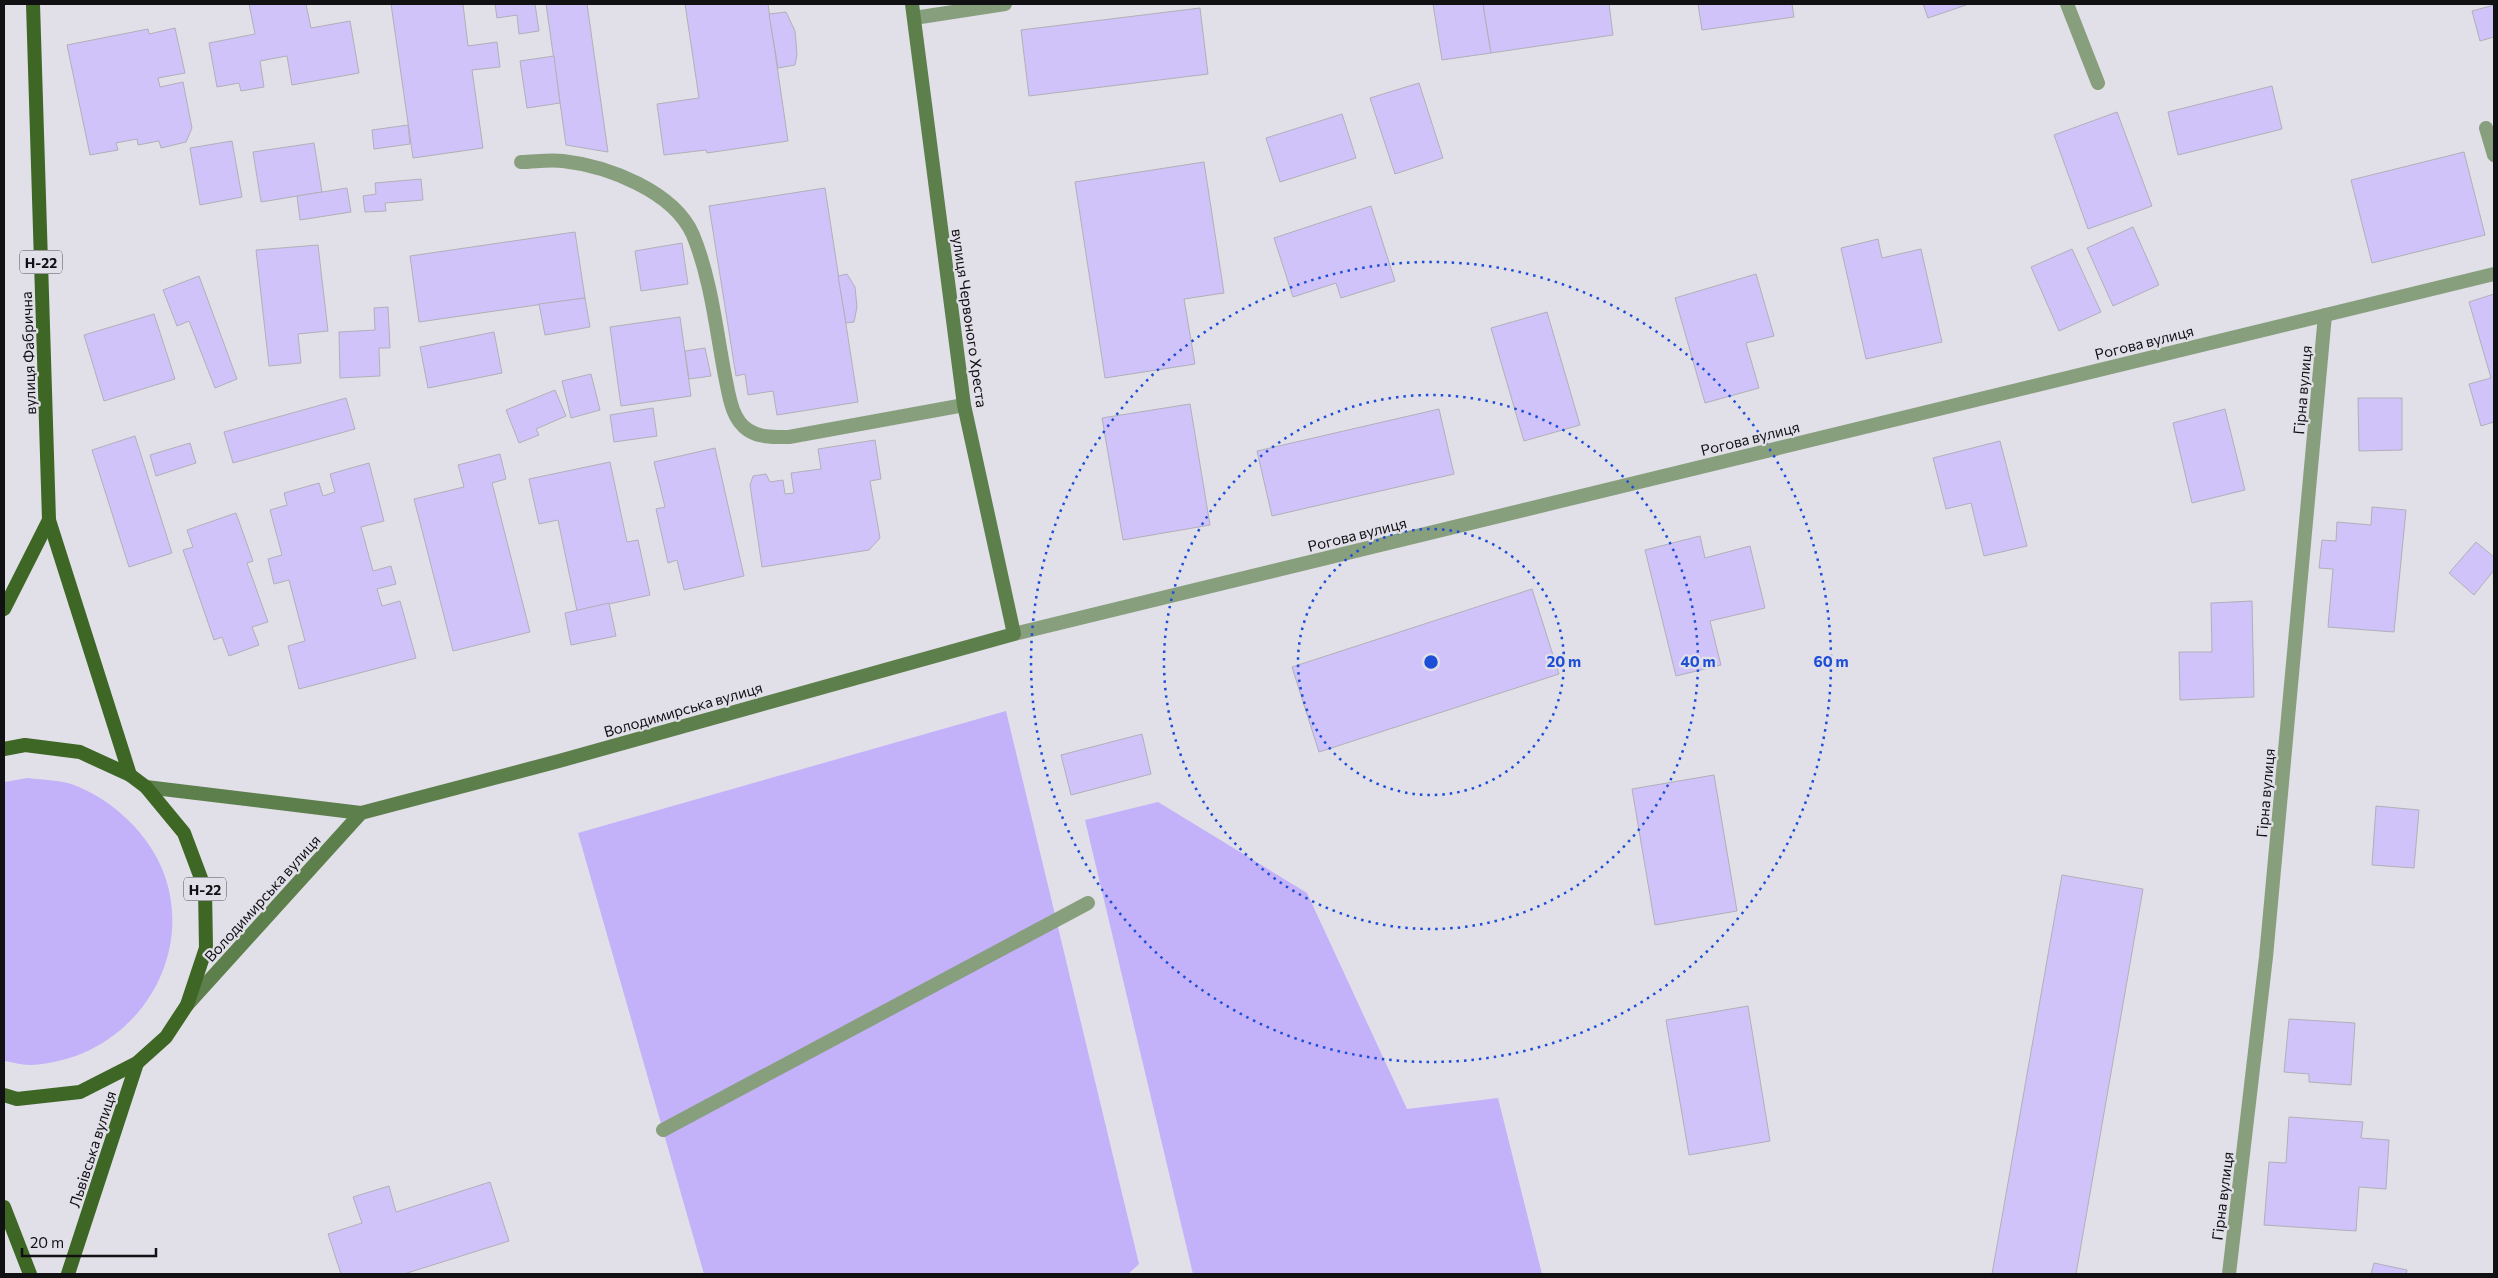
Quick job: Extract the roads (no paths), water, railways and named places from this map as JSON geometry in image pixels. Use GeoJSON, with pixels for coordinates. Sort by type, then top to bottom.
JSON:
{"type":"FeatureCollection","features":[{"type":"Feature","properties":{"kind":"main road","name":"вулиця Фабрична"},"geometry":{"type":"LineString","coordinates":[[33,4],[49,520],[130,775]]}},
{"type":"Feature","properties":{"kind":"main road","name":"вулиця Червоного Хреста"},"geometry":{"type":"LineString","coordinates":[[913,11],[964,405],[1014,634]]}},
{"type":"Feature","properties":{"kind":"main road","name":"вулиця Фабрична"},"geometry":{"type":"LineString","coordinates":[[4,609],[49,520]]}},
{"type":"Feature","properties":{"kind":"main road","name":"Володимирська вулиця"},"geometry":{"type":"LineString","coordinates":[[146,787],[361,813],[558,761],[1014,634]]}},
{"type":"Feature","properties":{"kind":"main road"},"geometry":{"type":"LineString","coordinates":[[4,749],[25,745],[80,752],[130,775]]}},
{"type":"Feature","properties":{"kind":"main road","name":"Н-22"},"geometry":{"type":"LineString","coordinates":[[4,1095],[16,1099],[80,1092],[137,1063],[166,1037],[187,1004],[206,948],[205,889],[184,833],[146,787],[130,775]]}},
{"type":"Feature","properties":{"kind":"main road","name":"Володимирська вулиця"},"geometry":{"type":"LineString","coordinates":[[187,1004],[361,813]]}},
{"type":"Feature","properties":{"kind":"main road","name":"Львівська вулиця"},"geometry":{"type":"LineString","coordinates":[[68,1274],[137,1063]]}},
{"type":"Feature","properties":{"kind":"main road"},"geometry":{"type":"LineString","coordinates":[[4,1207],[30,1274]]}},
{"type":"Feature","properties":{"kind":"street"},"geometry":{"type":"LineString","coordinates":[[913,11],[1005,4]]}},
{"type":"Feature","properties":{"kind":"street"},"geometry":{"type":"LineString","coordinates":[[2067,4],[2098,83]]}},
{"type":"Feature","properties":{"kind":"street"},"geometry":{"type":"LineString","coordinates":[[2486,128],[2494,155]]}},
{"type":"Feature","properties":{"kind":"street"},"geometry":{"type":"LineString","coordinates":[[521,162],[562,161],[603,169],[644,187],[673,207],[692,233],[702,262],[732,407],[747,430],[770,438],[788,437],[964,405]]}},
{"type":"Feature","properties":{"kind":"street","name":"Рогова вулиця"},"geometry":{"type":"LineString","coordinates":[[1014,634],[2494,274]]}},
{"type":"Feature","properties":{"kind":"street","name":"Гірна вулиця"},"geometry":{"type":"LineString","coordinates":[[2229,1274],[2266,958],[2325,315]]}},
{"type":"Feature","properties":{"kind":"street"},"geometry":{"type":"LineString","coordinates":[[663,1130],[1088,902]]}}]}
